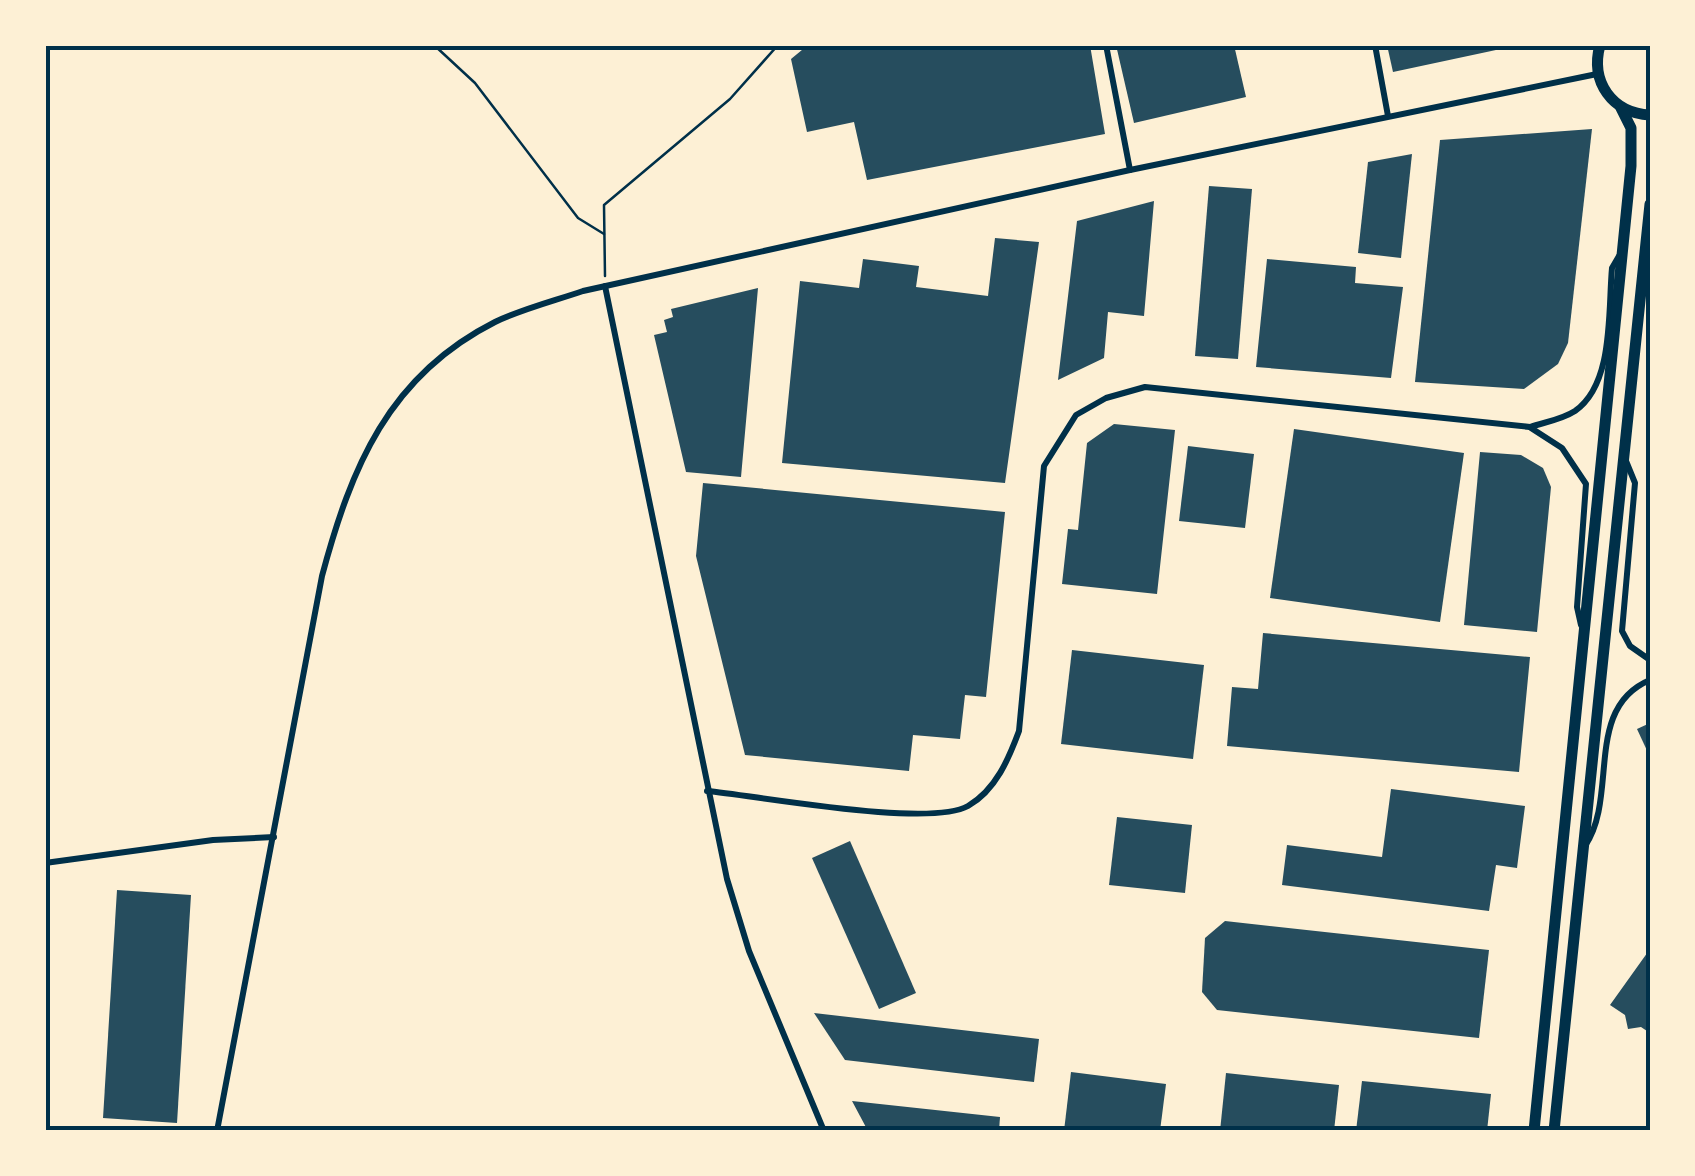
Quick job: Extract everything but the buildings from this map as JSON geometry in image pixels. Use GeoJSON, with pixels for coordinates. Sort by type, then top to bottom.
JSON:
{"type":"FeatureCollection","features":[{"type":"Feature","properties":{"kind":"main road"},"geometry":{"type":"LineString","coordinates":[[1534,1131],[1623,249],[1631,128],[1597,74],[1600,45]]}},
{"type":"Feature","properties":{"kind":"main road"},"geometry":{"type":"LineString","coordinates":[[1620,108],[1650,115]]}},
{"type":"Feature","properties":{"kind":"main road"},"geometry":{"type":"LineString","coordinates":[[1554,1131],[1650,204]]}},
{"type":"Feature","properties":{"kind":"street"},"geometry":{"type":"LineString","coordinates":[[1106,45],[1130,170]]}},
{"type":"Feature","properties":{"kind":"street"},"geometry":{"type":"LineString","coordinates":[[1375,45],[1388,116]]}},
{"type":"Feature","properties":{"kind":"street"},"geometry":{"type":"LineString","coordinates":[[217,1131],[322,576],[358,461],[387,416],[419,379],[454,351],[495,322],[605,286],[1130,170],[1597,74]]}},
{"type":"Feature","properties":{"kind":"street"},"geometry":{"type":"LineString","coordinates":[[707,790],[922,814],[966,808],[985,792],[1007,763],[1019,730],[1044,466],[1076,415],[1106,398],[1146,388],[1530,428],[1560,419],[1591,395],[1600,376],[1612,268],[1623,249]]}},
{"type":"Feature","properties":{"kind":"street"},"geometry":{"type":"LineString","coordinates":[[605,286],[726,879],[749,952],[824,1131]]}},
{"type":"Feature","properties":{"kind":"street"},"geometry":{"type":"LineString","coordinates":[[1530,428],[1562,448],[1586,484],[1577,607],[1584,637]]}},
{"type":"Feature","properties":{"kind":"street"},"geometry":{"type":"LineString","coordinates":[[1624,454],[1634,483],[1622,632],[1630,646],[1650,660]]}},
{"type":"Feature","properties":{"kind":"street"},"geometry":{"type":"LineString","coordinates":[[1585,847],[1598,828],[1612,719],[1632,687],[1650,680]]}},
{"type":"Feature","properties":{"kind":"street"},"geometry":{"type":"LineString","coordinates":[[45,863],[213,840],[274,836]]}},
{"type":"Feature","properties":{"kind":"path"},"geometry":{"type":"LineString","coordinates":[[434,45],[475,84],[578,218],[605,235]]}},
{"type":"Feature","properties":{"kind":"path"},"geometry":{"type":"LineString","coordinates":[[605,286],[604,205],[730,100],[778,45]]}}]}
